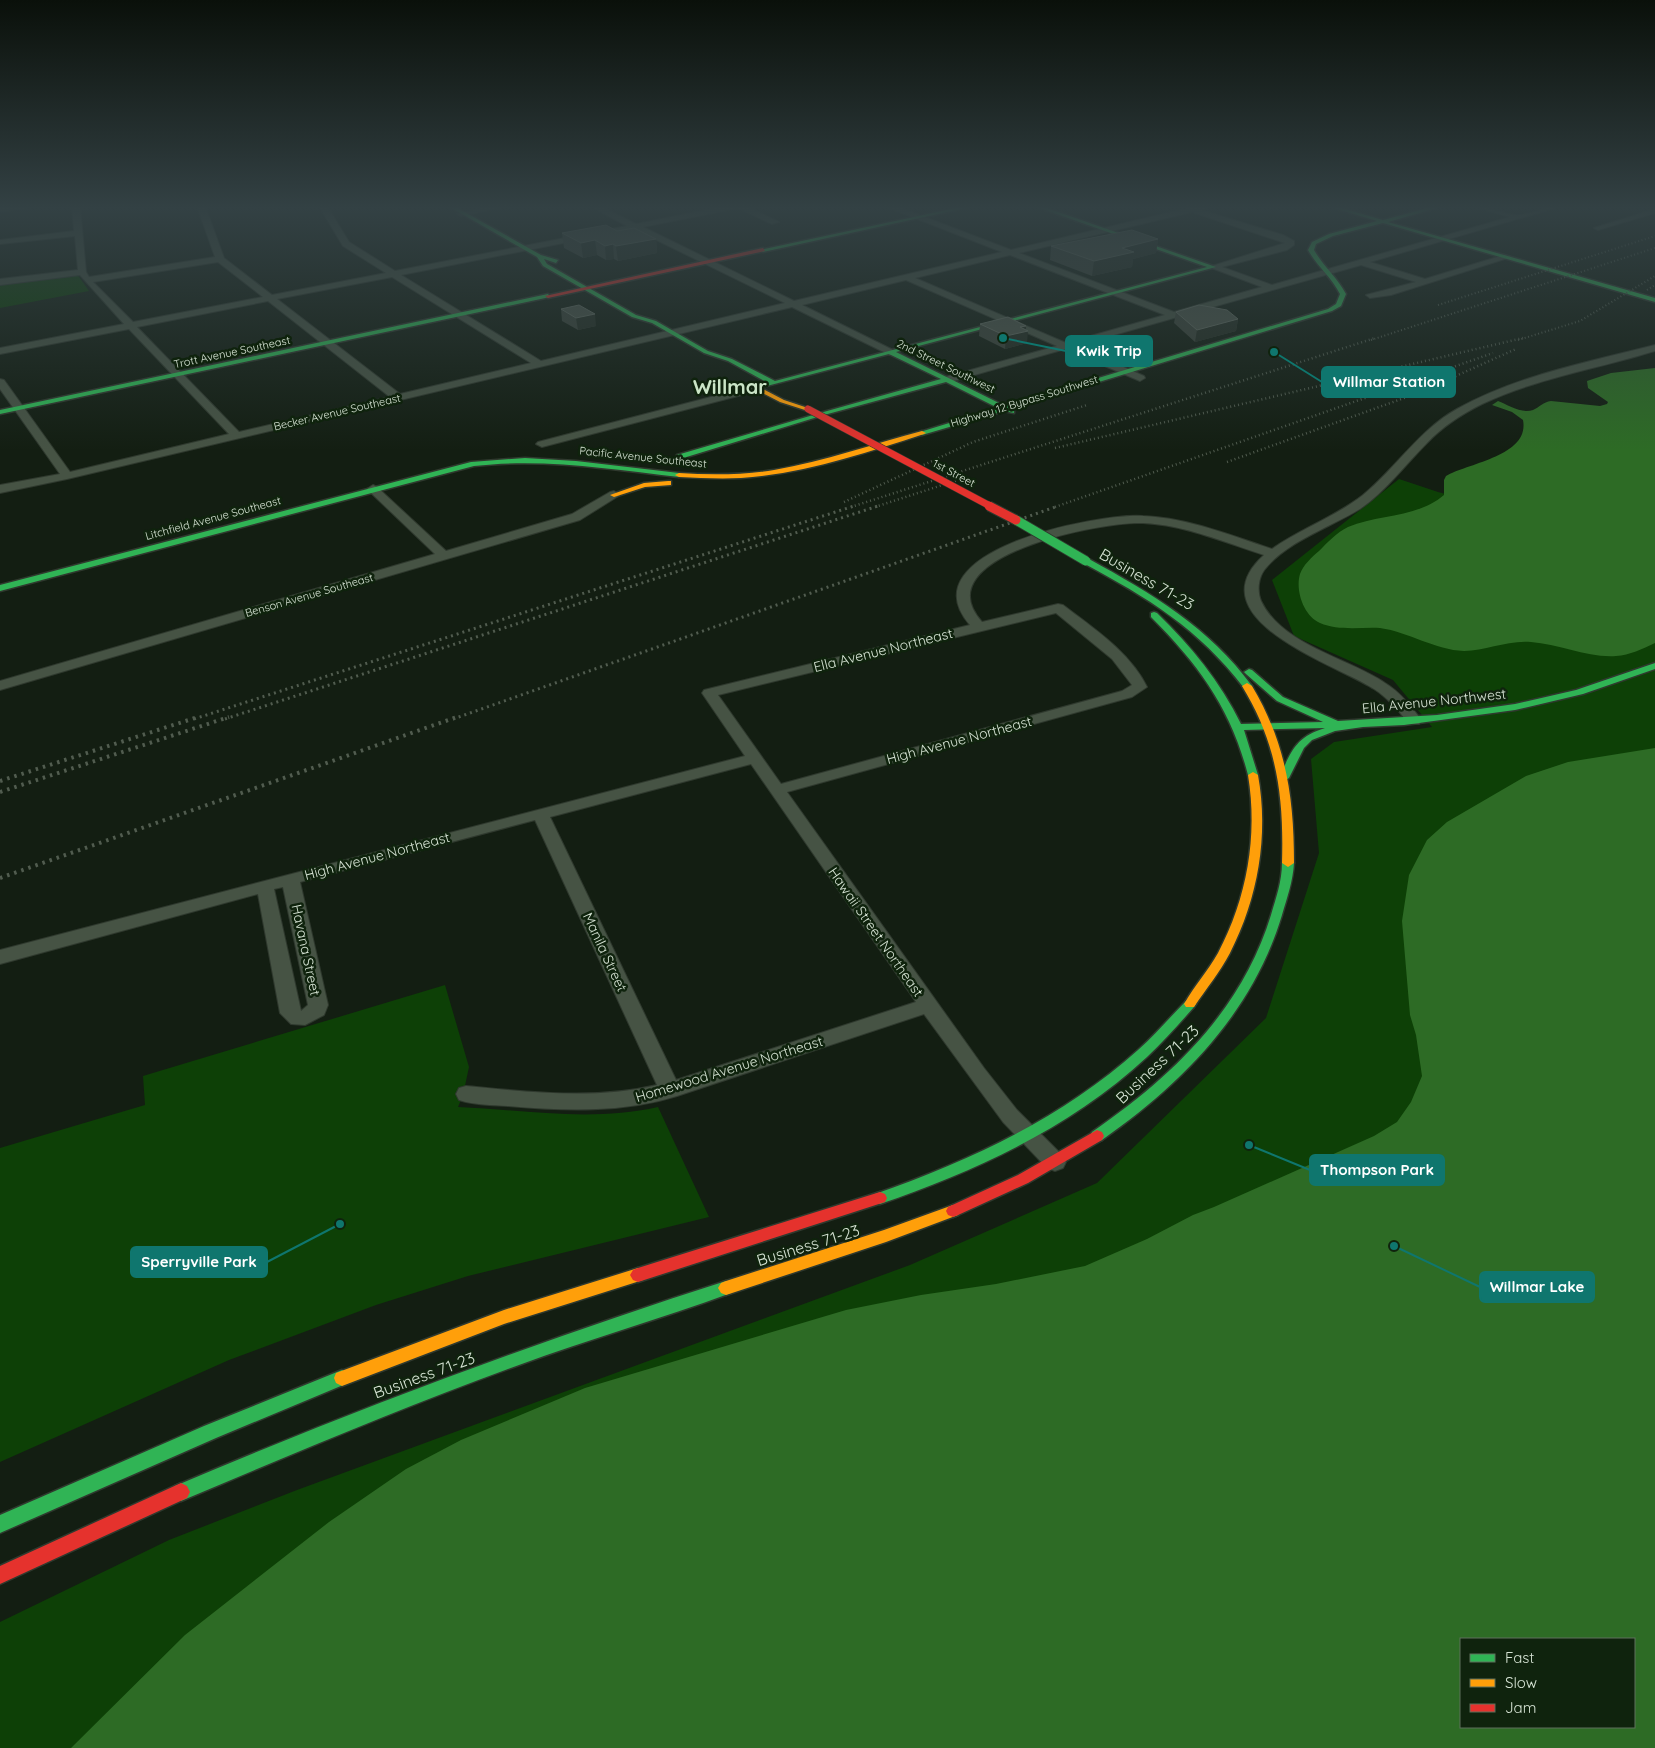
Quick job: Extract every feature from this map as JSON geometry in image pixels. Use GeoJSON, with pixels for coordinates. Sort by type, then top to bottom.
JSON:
{"type":"FeatureCollection","features":[{"type":"Feature","properties":{"kind":"main road"},"geometry":{"type":"LineString","coordinates":[[585,288],[634,316],[654,322],[673,332],[706,352]]}},
{"type":"Feature","properties":{"kind":"main road","name":"Trott Avenue Southeast"},"geometry":{"type":"LineString","coordinates":[[0,412],[180,376],[585,288]]}},
{"type":"Feature","properties":{"kind":"main road"},"geometry":{"type":"LineString","coordinates":[[604,288],[647,313],[654,322]]}},
{"type":"Feature","properties":{"kind":"main road"},"geometry":{"type":"LineString","coordinates":[[757,388],[1136,288]]}},
{"type":"Feature","properties":{"kind":"main road","name":"Highway 12 Bypass Southwest"},"geometry":{"type":"LineString","coordinates":[[884,445],[1315,316],[1335,308],[1341,302],[1343,294],[1338,288]]}},
{"type":"Feature","properties":{"kind":"main road"},"geometry":{"type":"LineString","coordinates":[[1612,288],[1655,300]]}},
{"type":"Feature","properties":{"kind":"main road","name":"Highway 12 Bypass Southwest"},"geometry":{"type":"LineString","coordinates":[[897,452],[1140,378],[1169,368],[1212,346]]}},
{"type":"Feature","properties":{"kind":"main road","name":"1st Street"},"geometry":{"type":"LineString","coordinates":[[706,352],[730,360],[773,384],[803,401],[808,409]]}},
{"type":"Feature","properties":{"kind":"main road","name":"1st Street"},"geometry":{"type":"LineString","coordinates":[[706,352],[721,366],[757,388],[782,401],[808,409],[1027,526],[1086,562]]}},
{"type":"Feature","properties":{"kind":"main road","name":"2nd Street Southwest"},"geometry":{"type":"LineString","coordinates":[[890,352],[1019,415]]}},
{"type":"Feature","properties":{"kind":"main road"},"geometry":{"type":"LineString","coordinates":[[832,367],[888,363],[909,366],[942,377]]}},
{"type":"Feature","properties":{"kind":"main road"},"geometry":{"type":"LineString","coordinates":[[624,468],[672,460],[942,377]]}},
{"type":"Feature","properties":{"kind":"main road","name":"Pacific Avenue Southeast"},"geometry":{"type":"LineString","coordinates":[[433,473],[497,461],[545,461],[689,476],[735,476],[782,472],[813,466],[884,445]]}},
{"type":"Feature","properties":{"kind":"main road","name":"Pacific Avenue Southeast"},"geometry":{"type":"LineString","coordinates":[[545,461],[670,483],[724,485],[785,481],[832,472],[897,452]]}},
{"type":"Feature","properties":{"kind":"main road"},"geometry":{"type":"LineString","coordinates":[[672,460],[674,463],[673,469],[689,476]]}},
{"type":"Feature","properties":{"kind":"main road","name":"Litchfield Avenue Southeast"},"geometry":{"type":"LineString","coordinates":[[0,588],[433,473]]}},
{"type":"Feature","properties":{"kind":"main road"},"geometry":{"type":"LineString","coordinates":[[614,495],[644,484],[670,483]]}},
{"type":"Feature","properties":{"kind":"main road","name":"Business 71-23"},"geometry":{"type":"LineString","coordinates":[[0,1574],[206,1480],[356,1417],[514,1359],[672,1305],[881,1240],[981,1199],[1055,1162],[1110,1128],[1158,1090],[1207,1042],[1245,992],[1266,949],[1280,914],[1289,870],[1292,825],[1284,778],[1270,726],[1250,691],[1226,658],[1191,623],[1148,596],[1086,562]]}},
{"type":"Feature","properties":{"kind":"main road","name":"Business 71-23"},"geometry":{"type":"LineString","coordinates":[[0,1524],[210,1432],[354,1374],[504,1317],[902,1191],[984,1156],[1026,1134],[1075,1106],[1119,1073],[1169,1028],[1206,982],[1234,934],[1250,887],[1258,839],[1258,799],[1251,761],[1240,727],[1225,698],[1203,665],[1176,634],[1086,562]]}},
{"type":"Feature","properties":{"kind":"main road"},"geometry":{"type":"LineString","coordinates":[[1191,623],[1221,646],[1275,697],[1338,725]]}},
{"type":"Feature","properties":{"kind":"main road","name":"Ella Avenue Northwest"},"geometry":{"type":"LineString","coordinates":[[1240,727],[1409,721],[1491,712],[1558,699],[1655,666]]}},
{"type":"Feature","properties":{"kind":"main road"},"geometry":{"type":"LineString","coordinates":[[1284,778],[1300,745],[1309,737],[1333,729],[1409,721]]}},
{"type":"Feature","properties":{"kind":"street"},"geometry":{"type":"LineString","coordinates":[[95,288],[237,436]]}},
{"type":"Feature","properties":{"kind":"street"},"geometry":{"type":"LineString","coordinates":[[258,288],[398,398]]}},
{"type":"Feature","properties":{"kind":"street"},"geometry":{"type":"LineString","coordinates":[[0,350],[319,288]]}},
{"type":"Feature","properties":{"kind":"street"},"geometry":{"type":"LineString","coordinates":[[418,288],[539,364]]}},
{"type":"Feature","properties":{"kind":"street","name":"2nd Street Southwest"},"geometry":{"type":"LineString","coordinates":[[761,288],[890,352]]}},
{"type":"Feature","properties":{"kind":"street","name":"Becker Avenue Southeast"},"geometry":{"type":"LineString","coordinates":[[0,489],[67,476],[862,288]]}},
{"type":"Feature","properties":{"kind":"street"},"geometry":{"type":"LineString","coordinates":[[931,288],[1140,378]]}},
{"type":"Feature","properties":{"kind":"street"},"geometry":{"type":"LineString","coordinates":[[1102,288],[1173,315]]}},
{"type":"Feature","properties":{"kind":"street"},"geometry":{"type":"LineString","coordinates":[[942,377],[1065,345],[1268,288]]}},
{"type":"Feature","properties":{"kind":"street"},"geometry":{"type":"LineString","coordinates":[[1370,295],[1388,293],[1407,288]]}},
{"type":"Feature","properties":{"kind":"street"},"geometry":{"type":"LineString","coordinates":[[1409,721],[1404,708],[1379,685],[1310,651],[1272,626],[1254,602],[1253,576],[1260,566],[1273,554],[1358,504],[1434,430],[1472,406],[1540,378],[1655,348]]}},
{"type":"Feature","properties":{"kind":"street"},"geometry":{"type":"LineString","coordinates":[[0,382],[67,476]]}},
{"type":"Feature","properties":{"kind":"street"},"geometry":{"type":"LineString","coordinates":[[542,444],[757,388]]}},
{"type":"Feature","properties":{"kind":"street"},"geometry":{"type":"LineString","coordinates":[[373,489],[443,555]]}},
{"type":"Feature","properties":{"kind":"street","name":"Benson Avenue Southeast"},"geometry":{"type":"LineString","coordinates":[[0,686],[576,517],[614,495]]}},
{"type":"Feature","properties":{"kind":"street"},"geometry":{"type":"LineString","coordinates":[[980,627],[966,611],[963,603],[963,591],[976,570],[996,555],[1075,527],[1120,520],[1163,521],[1191,527],[1273,554]]}},
{"type":"Feature","properties":{"kind":"street","name":"Ella Avenue Northeast"},"geometry":{"type":"LineString","coordinates":[[709,693],[1058,608],[1104,645],[1138,679],[1140,687]]}},
{"type":"Feature","properties":{"kind":"street","name":"High Avenue Northeast"},"geometry":{"type":"LineString","coordinates":[[776,790],[1127,694],[1140,687]]}},
{"type":"Feature","properties":{"kind":"street","name":"Hawaii Street Northeast"},"geometry":{"type":"LineString","coordinates":[[709,693],[993,1095],[1026,1134],[1055,1162]]}},
{"type":"Feature","properties":{"kind":"street","name":"High Avenue Northeast"},"geometry":{"type":"LineString","coordinates":[[0,957],[754,758]]}},
{"type":"Feature","properties":{"kind":"street","name":"Manila Street"},"geometry":{"type":"LineString","coordinates":[[540,814],[670,1090]]}},
{"type":"Feature","properties":{"kind":"street","name":"Havana Street"},"geometry":{"type":"LineString","coordinates":[[265,886],[290,1013],[293,1017],[305,1018],[317,1010],[318,1005],[290,879]]}},
{"type":"Feature","properties":{"kind":"street","name":"Homewood Avenue Northeast"},"geometry":{"type":"LineString","coordinates":[[466,1094],[570,1103],[623,1102],[670,1090],[928,1005]]}},
{"type":"Feature","properties":{"kind":"shaded area"},"geometry":{"type":"Polygon","coordinates":[[[0,288],[87,288],[89,291],[0,308],[0,288]]]}},
{"type":"Feature","properties":{"kind":"shaded area"},"geometry":{"type":"Polygon","coordinates":[[[1655,368],[1655,643],[1631,653],[1616,656],[1595,655],[1531,642],[1464,651],[1443,648],[1391,630],[1334,627],[1320,623],[1309,615],[1300,595],[1300,574],[1308,561],[1336,535],[1348,527],[1360,523],[1422,508],[1444,495],[1444,480],[1446,476],[1495,457],[1508,450],[1517,442],[1523,432],[1523,420],[1512,412],[1492,405],[1498,401],[1524,411],[1533,410],[1551,401],[1600,406],[1608,402],[1588,388],[1587,381],[1611,373],[1655,368]]]}},
{"type":"Feature","properties":{"kind":"shaded area"},"geometry":{"type":"Polygon","coordinates":[[[1399,479],[1438,492],[1655,548],[1655,767],[1436,1108],[91,1748],[0,1748],[0,1622],[169,1540],[297,1490],[910,1265],[1097,1183],[1266,1018],[1319,853],[1311,759],[1334,742],[1432,727],[1393,680],[1294,636],[1272,580],[1399,479]]]}},
{"type":"Feature","properties":{"kind":"shaded area"},"geometry":{"type":"Polygon","coordinates":[[[1655,748],[1655,1748],[71,1748],[185,1635],[329,1522],[406,1469],[461,1440],[585,1388],[846,1310],[921,1295],[996,1284],[1085,1266],[1147,1239],[1193,1215],[1374,1136],[1397,1122],[1411,1102],[1422,1076],[1416,1035],[1410,1015],[1402,921],[1409,875],[1427,840],[1447,822],[1526,776],[1568,762],[1655,748]]]}},
{"type":"Feature","properties":{"kind":"shaded area"},"geometry":{"type":"Polygon","coordinates":[[[445,985],[469,1067],[463,1095],[458,1107],[558,1114],[608,1114],[658,1107],[709,1217],[468,1276],[376,1305],[229,1360],[0,1462],[0,1148],[145,1105],[143,1076],[445,985]]]}},
{"type":"Feature","properties":{"kind":"building"},"geometry":{"type":"Polygon","coordinates":[[[579,305],[595,314],[576,318],[561,309],[579,305]]]}},
{"type":"Feature","properties":{"kind":"building"},"geometry":{"type":"Polygon","coordinates":[[[1199,305],[1227,310],[1238,319],[1197,330],[1176,312],[1199,305]]]}},
{"type":"Feature","properties":{"kind":"building"},"geometry":{"type":"Polygon","coordinates":[[[1008,317],[1026,326],[1020,327],[1028,331],[1006,336],[980,324],[1008,317]]]}},
{"type":"Feature","properties":{"kind":"railway"},"geometry":{"type":"LineString","coordinates":[[1438,305],[1493,288]]}},
{"type":"Feature","properties":{"kind":"railway"},"geometry":{"type":"LineString","coordinates":[[1371,340],[1533,288]]}},
{"type":"Feature","properties":{"kind":"railway"},"geometry":{"type":"LineString","coordinates":[[1518,340],[1580,321],[1636,288]]}},
{"type":"Feature","properties":{"kind":"railway"},"geometry":{"type":"LineString","coordinates":[[1647,290],[1651,288]]}},
{"type":"Feature","properties":{"kind":"railway"},"geometry":{"type":"LineString","coordinates":[[851,507],[1375,338]]}},
{"type":"Feature","properties":{"kind":"railway"},"geometry":{"type":"LineString","coordinates":[[1055,448],[1523,338]]}},
{"type":"Feature","properties":{"kind":"railway"},"geometry":{"type":"LineString","coordinates":[[1227,462],[1418,393],[1516,349]]}},
{"type":"Feature","properties":{"kind":"railway"},"geometry":{"type":"LineString","coordinates":[[1055,507],[1493,353]]}},
{"type":"Feature","properties":{"kind":"railway"},"geometry":{"type":"LineString","coordinates":[[844,502],[973,442],[1087,405]]}},
{"type":"Feature","properties":{"kind":"railway"},"geometry":{"type":"LineString","coordinates":[[875,507],[967,477]]}},
{"type":"Feature","properties":{"kind":"railway"},"geometry":{"type":"LineString","coordinates":[[194,719],[854,506]]}},
{"type":"Feature","properties":{"kind":"railway"},"geometry":{"type":"LineString","coordinates":[[225,719],[878,506]]}},
{"type":"Feature","properties":{"kind":"railway"},"geometry":{"type":"LineString","coordinates":[[453,719],[1058,506]]}},
{"type":"Feature","properties":{"kind":"railway"},"geometry":{"type":"LineString","coordinates":[[0,781],[198,717]]}},
{"type":"Feature","properties":{"kind":"railway"},"geometry":{"type":"LineString","coordinates":[[0,792],[229,717]]}},
{"type":"Feature","properties":{"kind":"railway"},"geometry":{"type":"LineString","coordinates":[[0,878],[457,717]]}},
{"type":"Feature","properties":{"kind":"traffic: fast"},"geometry":{"type":"LineString","coordinates":[[584,288],[634,316],[654,322],[706,352],[730,360],[773,383]]}},
{"type":"Feature","properties":{"kind":"traffic: fast"},"geometry":{"type":"LineString","coordinates":[[890,352],[1135,288]]}},
{"type":"Feature","properties":{"kind":"traffic: fast"},"geometry":{"type":"LineString","coordinates":[[922,433],[1330,310],[1339,305],[1343,294],[1340,288]]}},
{"type":"Feature","properties":{"kind":"traffic: fast"},"geometry":{"type":"LineString","coordinates":[[1612,288],[1655,300]]}},
{"type":"Feature","properties":{"kind":"traffic: fast"},"geometry":{"type":"LineString","coordinates":[[0,412],[548,296]]}},
{"type":"Feature","properties":{"kind":"traffic: fast"},"geometry":{"type":"LineString","coordinates":[[757,388],[890,352],[1012,412]]}},
{"type":"Feature","properties":{"kind":"traffic: fast"},"geometry":{"type":"LineString","coordinates":[[680,457],[822,414],[946,380]]}},
{"type":"Feature","properties":{"kind":"traffic: fast"},"geometry":{"type":"LineString","coordinates":[[0,588],[474,464],[525,460],[551,461],[679,475]]}},
{"type":"Feature","properties":{"kind":"traffic: fast"},"geometry":{"type":"LineString","coordinates":[[1016,520],[1086,561]]}},
{"type":"Feature","properties":{"kind":"traffic: fast"},"geometry":{"type":"LineString","coordinates":[[1086,561],[1132,586],[1174,613],[1213,646],[1247,686]]}},
{"type":"Feature","properties":{"kind":"traffic: fast"},"geometry":{"type":"LineString","coordinates":[[1154,615],[1203,668],[1216,688],[1239,729],[1253,775]]}},
{"type":"Feature","properties":{"kind":"traffic: fast"},"geometry":{"type":"LineString","coordinates":[[1240,727],[1358,724],[1476,713],[1567,696],[1655,666]]}},
{"type":"Feature","properties":{"kind":"traffic: fast"},"geometry":{"type":"LineString","coordinates":[[1249,672],[1280,699],[1338,725]]}},
{"type":"Feature","properties":{"kind":"traffic: fast"},"geometry":{"type":"LineString","coordinates":[[1284,778],[1300,746],[1320,732],[1363,724],[1404,722]]}},
{"type":"Feature","properties":{"kind":"traffic: fast"},"geometry":{"type":"LineString","coordinates":[[1097,1136],[1158,1090],[1186,1064],[1212,1035],[1235,1004],[1254,971],[1270,937],[1285,886],[1288,863]]}},
{"type":"Feature","properties":{"kind":"traffic: fast"},"geometry":{"type":"LineString","coordinates":[[880,1198],[915,1186],[985,1157],[1019,1140],[1052,1120],[1114,1078],[1142,1054],[1190,1004]]}},
{"type":"Feature","properties":{"kind":"traffic: fast"},"geometry":{"type":"LineString","coordinates":[[181,1492],[315,1435],[451,1382],[588,1333],[726,1288]]}},
{"type":"Feature","properties":{"kind":"traffic: fast"},"geometry":{"type":"LineString","coordinates":[[0,1524],[210,1432],[342,1378]]}},
{"type":"Feature","properties":{"kind":"traffic: slow"},"geometry":{"type":"LineString","coordinates":[[757,388],[782,401],[808,409]]}},
{"type":"Feature","properties":{"kind":"traffic: slow"},"geometry":{"type":"LineString","coordinates":[[679,475],[742,476],[802,467],[922,433]]}},
{"type":"Feature","properties":{"kind":"traffic: slow"},"geometry":{"type":"LineString","coordinates":[[614,495],[644,485],[668,483]]}},
{"type":"Feature","properties":{"kind":"traffic: slow"},"geometry":{"type":"LineString","coordinates":[[1247,686],[1269,727],[1282,771],[1288,816],[1288,863]]}},
{"type":"Feature","properties":{"kind":"traffic: slow"},"geometry":{"type":"LineString","coordinates":[[1190,1004],[1215,968],[1227,946],[1236,926],[1249,884],[1254,862],[1258,818],[1253,775]]}},
{"type":"Feature","properties":{"kind":"traffic: slow"},"geometry":{"type":"LineString","coordinates":[[726,1288],[886,1236],[953,1211]]}},
{"type":"Feature","properties":{"kind":"traffic: slow"},"geometry":{"type":"LineString","coordinates":[[342,1378],[504,1317],[638,1275]]}},
{"type":"Feature","properties":{"kind":"traffic: jam"},"geometry":{"type":"LineString","coordinates":[[548,296],[587,288]]}},
{"type":"Feature","properties":{"kind":"traffic: jam"},"geometry":{"type":"LineString","coordinates":[[808,409],[1016,520]]}},
{"type":"Feature","properties":{"kind":"traffic: jam"},"geometry":{"type":"LineString","coordinates":[[953,1211],[1023,1179],[1097,1136]]}},
{"type":"Feature","properties":{"kind":"traffic: jam"},"geometry":{"type":"LineString","coordinates":[[638,1275],[880,1198]]}},
{"type":"Feature","properties":{"kind":"traffic: jam"},"geometry":{"type":"LineString","coordinates":[[0,1575],[181,1492]]}},
{"type":"Feature","properties":{"kind":"place","name":"Kwik Trip"},"geometry":{"type":"Point","coordinates":[1003,338]}},
{"type":"Feature","properties":{"kind":"place","name":"Willmar Station"},"geometry":{"type":"Point","coordinates":[1274,352]}},
{"type":"Feature","properties":{"kind":"place","name":"Thompson Park"},"geometry":{"type":"Point","coordinates":[1249,1145]}},
{"type":"Feature","properties":{"kind":"place","name":"Sperryville Park"},"geometry":{"type":"Point","coordinates":[340,1224]}},
{"type":"Feature","properties":{"kind":"place","name":"Willmar Lake"},"geometry":{"type":"Point","coordinates":[1394,1246]}},
{"type":"Feature","properties":{"kind":"district","name":"Willmar"},"geometry":{"type":"Point","coordinates":[730,387]}}]}
